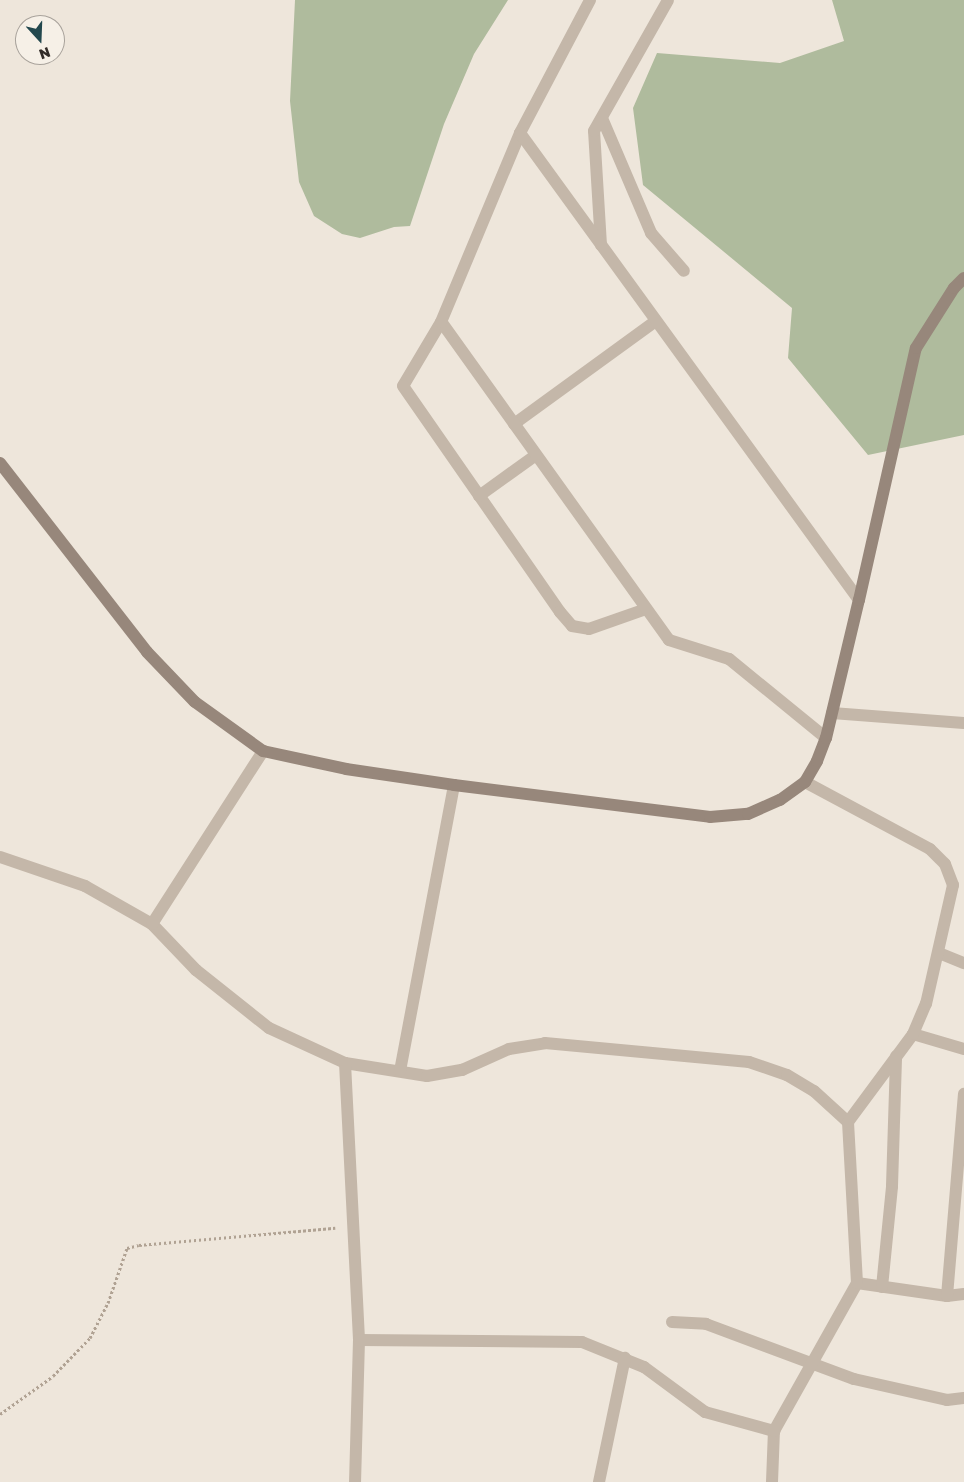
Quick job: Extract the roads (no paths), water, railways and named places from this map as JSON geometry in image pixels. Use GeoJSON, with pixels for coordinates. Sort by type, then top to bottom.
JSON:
{"type":"FeatureCollection","features":[{"type":"Feature","properties":{"kind":"street"},"geometry":{"type":"LineString","coordinates":[[590,0],[520,133],[442,322],[403,386],[572,626],[589,629],[646,608]]}},
{"type":"Feature","properties":{"kind":"street"},"geometry":{"type":"LineString","coordinates":[[601,245],[594,132],[668,0]]}},
{"type":"Feature","properties":{"kind":"street"},"geometry":{"type":"LineString","coordinates":[[602,118],[651,233],[684,271]]}},
{"type":"Feature","properties":{"kind":"street"},"geometry":{"type":"LineString","coordinates":[[520,133],[859,600]]}},
{"type":"Feature","properties":{"kind":"street"},"geometry":{"type":"LineString","coordinates":[[0,463],[147,652],[195,702],[263,751],[346,769],[454,784],[710,817],[748,814],[780,800],[805,782],[826,738],[916,348],[954,288],[964,278]]}},
{"type":"Feature","properties":{"kind":"street"},"geometry":{"type":"LineString","coordinates":[[514,424],[656,320]]}},
{"type":"Feature","properties":{"kind":"street"},"geometry":{"type":"LineString","coordinates":[[442,322],[669,640],[729,659],[826,738]]}},
{"type":"Feature","properties":{"kind":"street"},"geometry":{"type":"LineString","coordinates":[[479,496],[536,455]]}},
{"type":"Feature","properties":{"kind":"street"},"geometry":{"type":"LineString","coordinates":[[832,713],[964,723]]}},
{"type":"Feature","properties":{"kind":"street"},"geometry":{"type":"LineString","coordinates":[[152,924],[263,751]]}},
{"type":"Feature","properties":{"kind":"street"},"geometry":{"type":"LineString","coordinates":[[772,1482],[774,1431],[857,1283],[848,1122],[913,1034],[926,1004],[959,886],[945,864],[930,849],[805,782]]}},
{"type":"Feature","properties":{"kind":"street"},"geometry":{"type":"LineString","coordinates":[[400,1071],[454,784]]}},
{"type":"Feature","properties":{"kind":"street"},"geometry":{"type":"LineString","coordinates":[[0,857],[85,886],[152,924],[196,970],[269,1028],[345,1063],[427,1076],[462,1070],[509,1049],[545,1043],[749,1062],[788,1075],[814,1091],[848,1122]]}},
{"type":"Feature","properties":{"kind":"street"},"geometry":{"type":"LineString","coordinates":[[939,953],[964,963]]}},
{"type":"Feature","properties":{"kind":"street"},"geometry":{"type":"LineString","coordinates":[[913,1034],[964,1049]]}},
{"type":"Feature","properties":{"kind":"street"},"geometry":{"type":"LineString","coordinates":[[882,1287],[892,1186],[896,1056]]}},
{"type":"Feature","properties":{"kind":"street"},"geometry":{"type":"LineString","coordinates":[[345,1063],[359,1340],[355,1482]]}},
{"type":"Feature","properties":{"kind":"street"},"geometry":{"type":"LineString","coordinates":[[947,1296],[964,1094]]}},
{"type":"Feature","properties":{"kind":"street"},"geometry":{"type":"LineString","coordinates":[[857,1283],[947,1296],[964,1294]]}},
{"type":"Feature","properties":{"kind":"street"},"geometry":{"type":"LineString","coordinates":[[672,1322],[706,1324],[812,1361],[854,1379],[947,1400],[964,1398]]}},
{"type":"Feature","properties":{"kind":"street"},"geometry":{"type":"LineString","coordinates":[[359,1340],[582,1342],[644,1367],[705,1412],[774,1431]]}},
{"type":"Feature","properties":{"kind":"street"},"geometry":{"type":"LineString","coordinates":[[599,1482],[625,1358]]}}]}
